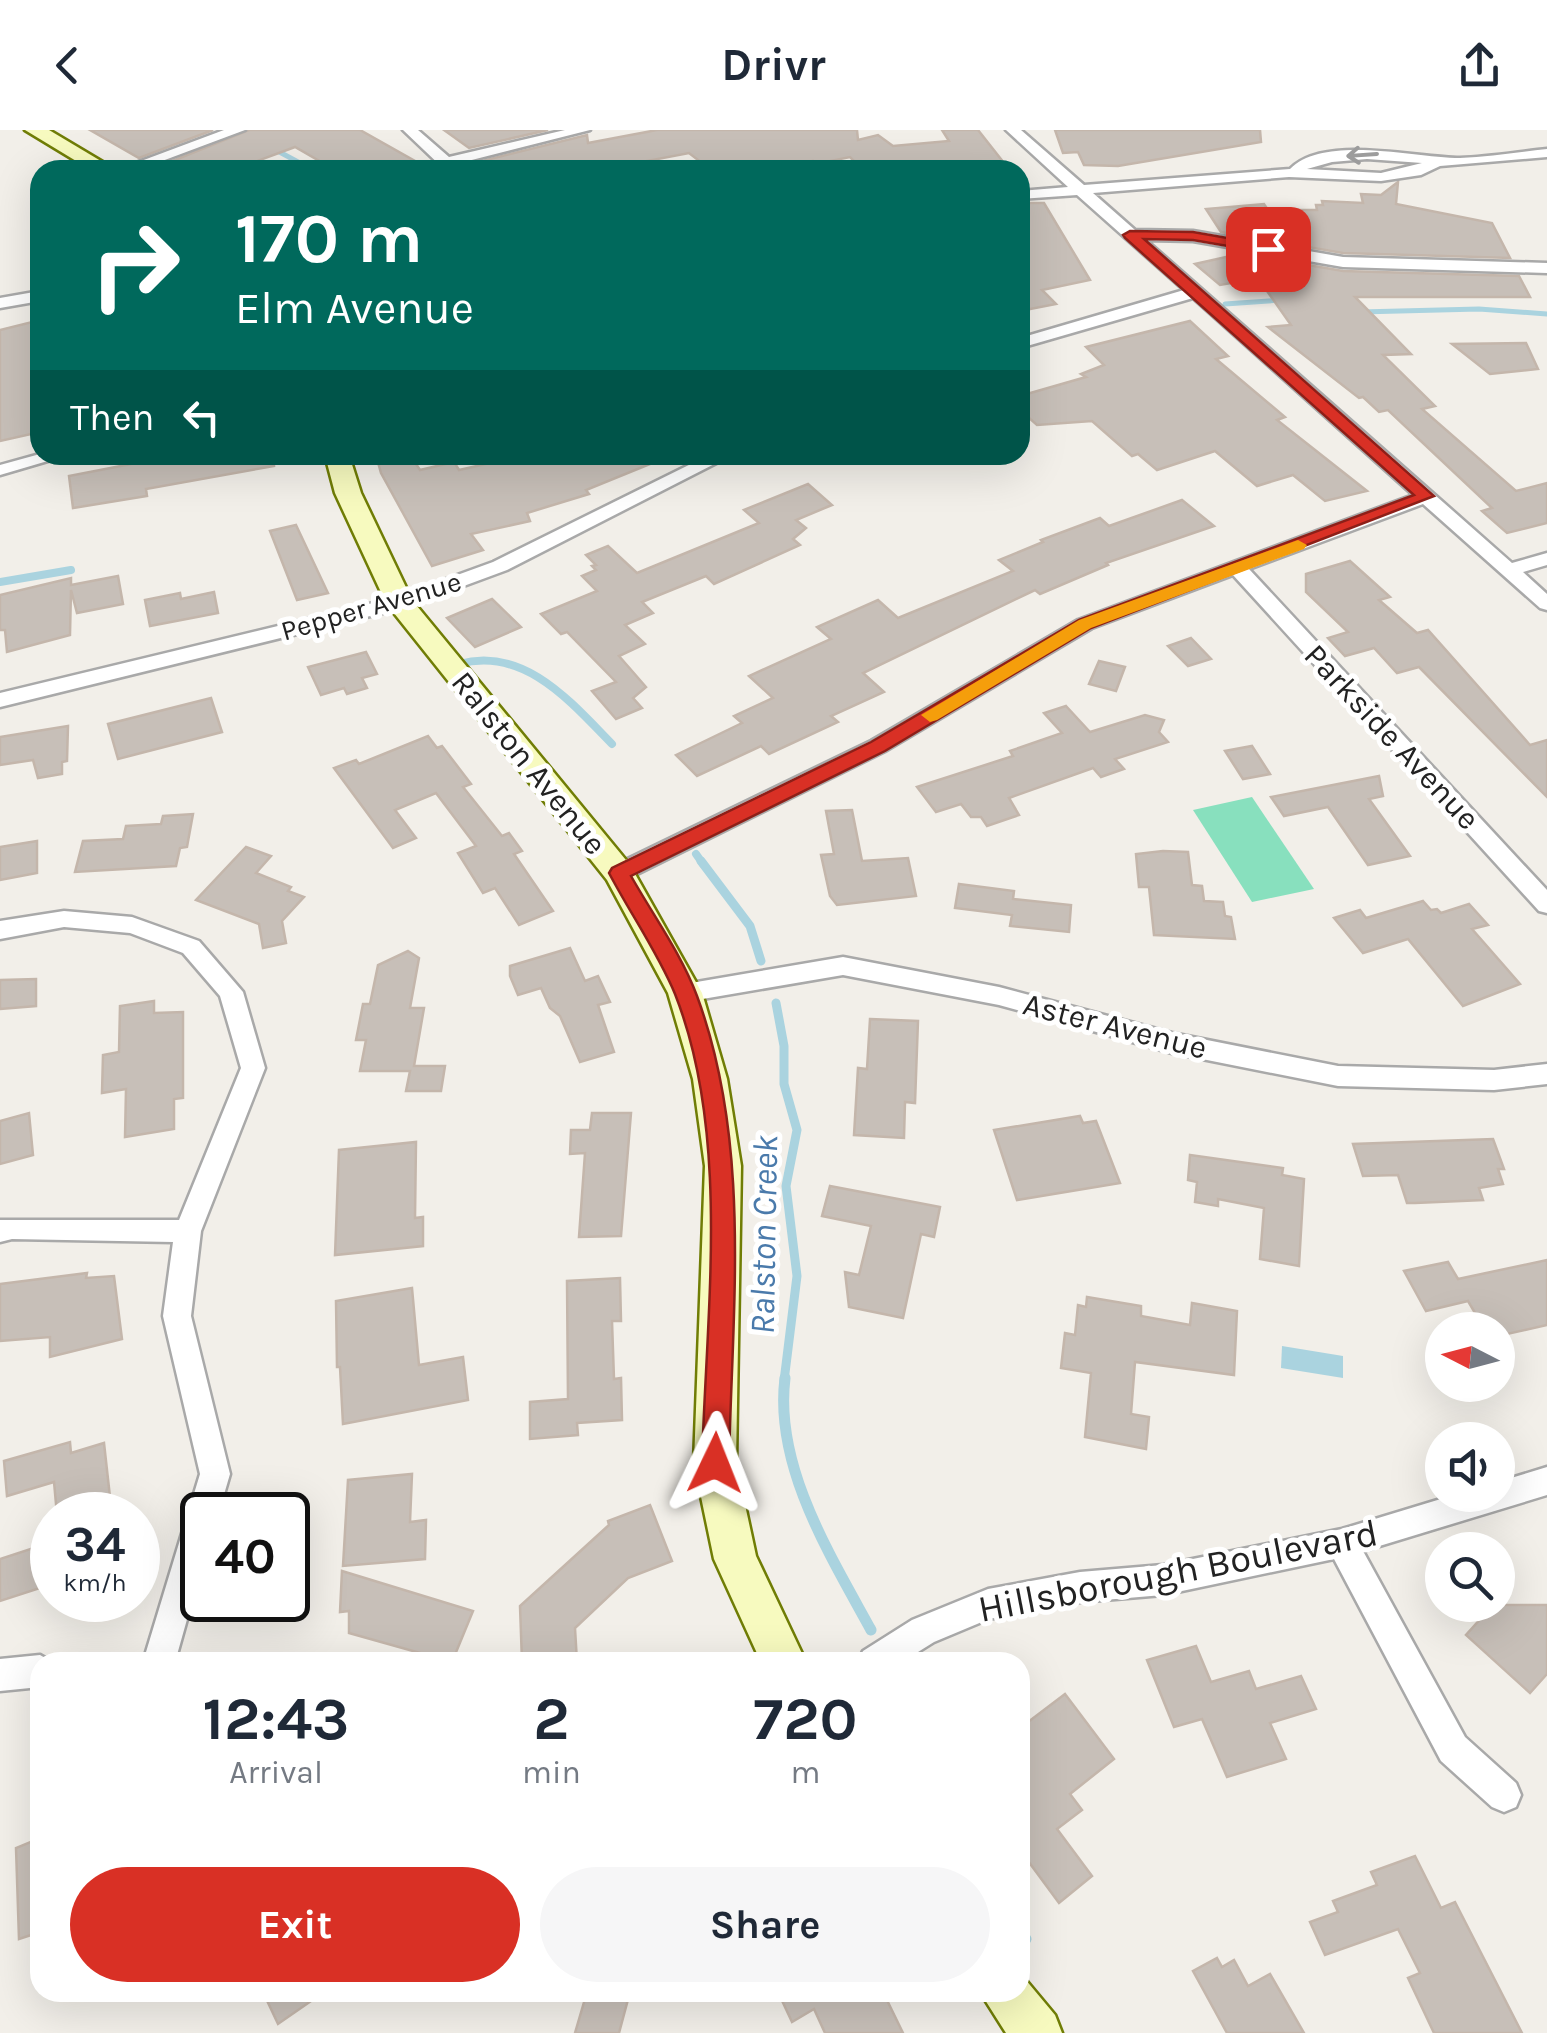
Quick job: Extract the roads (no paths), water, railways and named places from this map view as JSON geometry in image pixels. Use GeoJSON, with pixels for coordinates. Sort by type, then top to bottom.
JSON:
{"type":"FeatureCollection","features":[{"type":"Feature","properties":{"kind":"street"},"geometry":{"type":"LineString","coordinates":[[35,130],[88,160]]}},
{"type":"Feature","properties":{"kind":"street"},"geometry":{"type":"LineString","coordinates":[[152,160],[238,130]]}},
{"type":"Feature","properties":{"kind":"street"},"geometry":{"type":"LineString","coordinates":[[410,130],[443,160]]}},
{"type":"Feature","properties":{"kind":"street"},"geometry":{"type":"LineString","coordinates":[[472,160],[583,130]]}},
{"type":"Feature","properties":{"kind":"street"},"geometry":{"type":"LineString","coordinates":[[1013,130],[1547,604]]}},
{"type":"Feature","properties":{"kind":"street"},"geometry":{"type":"LineString","coordinates":[[1288,173],[1313,162],[1376,154],[1438,162],[1547,153]]}},
{"type":"Feature","properties":{"kind":"street"},"geometry":{"type":"LineString","coordinates":[[1030,194],[1288,173],[1381,177],[1416,172],[1438,162]]}},
{"type":"Feature","properties":{"kind":"street"},"geometry":{"type":"LineString","coordinates":[[1130,235],[1193,236],[1343,262],[1547,268]]}},
{"type":"Feature","properties":{"kind":"street"},"geometry":{"type":"LineString","coordinates":[[1030,340],[1196,292]]}},
{"type":"Feature","properties":{"kind":"street"},"geometry":{"type":"LineString","coordinates":[[0,304],[30,298]]}},
{"type":"Feature","properties":{"kind":"street"},"geometry":{"type":"LineString","coordinates":[[0,470],[30,462]]}},
{"type":"Feature","properties":{"kind":"street","name":"Ralston Avenue"},"geometry":{"type":"LineString","coordinates":[[340,465],[348,494],[400,603],[619,873],[685,993],[710,1079],[723,1166],[715,1463],[735,1559],[779,1652]]}},
{"type":"Feature","properties":{"kind":"street","name":"Pepper Avenue"},"geometry":{"type":"LineString","coordinates":[[0,700],[400,603],[500,566],[702,465]]}},
{"type":"Feature","properties":{"kind":"street"},"geometry":{"type":"LineString","coordinates":[[619,873],[878,746],[1085,624],[1426,496]]}},
{"type":"Feature","properties":{"kind":"street"},"geometry":{"type":"LineString","coordinates":[[1508,570],[1547,559]]}},
{"type":"Feature","properties":{"kind":"street","name":"Parkside Avenue"},"geometry":{"type":"LineString","coordinates":[[1238,568],[1547,905]]}},
{"type":"Feature","properties":{"kind":"street"},"geometry":{"type":"LineString","coordinates":[[0,930],[64,919],[132,925],[190,946],[231,992],[252,1068],[188,1231],[177,1316],[215,1474],[210,1492]]}},
{"type":"Feature","properties":{"kind":"street","name":"Aster Avenue"},"geometry":{"type":"LineString","coordinates":[[685,993],[843,966],[999,996],[1172,1043],[1338,1076],[1494,1080],[1547,1074]]}},
{"type":"Feature","properties":{"kind":"street"},"geometry":{"type":"LineString","coordinates":[[0,1231],[188,1231]]}},
{"type":"Feature","properties":{"kind":"street","name":"Hillsborough Boulevard"},"geometry":{"type":"LineString","coordinates":[[890,1652],[923,1631],[988,1604],[1080,1587],[1163,1580],[1342,1543],[1547,1482]]}},
{"type":"Feature","properties":{"kind":"street"},"geometry":{"type":"LineString","coordinates":[[1342,1543],[1453,1749],[1504,1795]]}},
{"type":"Feature","properties":{"kind":"street"},"geometry":{"type":"LineString","coordinates":[[162,1652],[180,1592]]}},
{"type":"Feature","properties":{"kind":"street"},"geometry":{"type":"LineString","coordinates":[[0,1675],[30,1672]]}},
{"type":"Feature","properties":{"kind":"street"},"geometry":{"type":"LineString","coordinates":[[1013,2002],[1037,2033]]}},
{"type":"Feature","properties":{"kind":"water"},"geometry":{"type":"Polygon","coordinates":[[[1282,1346],[1343,1356],[1343,1378],[1281,1368],[1282,1346]]]}},
{"type":"Feature","properties":{"kind":"waterway"},"geometry":{"type":"LineString","coordinates":[[272,148],[294,160]]}},
{"type":"Feature","properties":{"kind":"waterway"},"geometry":{"type":"LineString","coordinates":[[1225,304],[1281,300]]}},
{"type":"Feature","properties":{"kind":"waterway"},"geometry":{"type":"LineString","coordinates":[[1360,312],[1479,309],[1547,314]]}},
{"type":"Feature","properties":{"kind":"waterway","name":"Ralston Creek"},"geometry":{"type":"LineString","coordinates":[[0,582],[71,570]]}},
{"type":"Feature","properties":{"kind":"waterway","name":"Ralston Creek"},"geometry":{"type":"LineString","coordinates":[[459,664],[483,661],[525,670],[562,695],[612,744]]}},
{"type":"Feature","properties":{"kind":"waterway","name":"Ralston Creek"},"geometry":{"type":"LineString","coordinates":[[696,854],[703,864]]}},
{"type":"Feature","properties":{"kind":"waterway","name":"Ralston Creek"},"geometry":{"type":"LineString","coordinates":[[701,861],[750,926],[761,961]]}},
{"type":"Feature","properties":{"kind":"waterway","name":"Ralston Creek"},"geometry":{"type":"LineString","coordinates":[[776,1003],[784,1046],[784,1084],[797,1130],[786,1186],[797,1276],[784,1381]]}},
{"type":"Feature","properties":{"kind":"waterway","name":"Ralston Creek"},"geometry":{"type":"LineString","coordinates":[[785,1378],[784,1411],[797,1477],[823,1541],[871,1630]]}}]}
